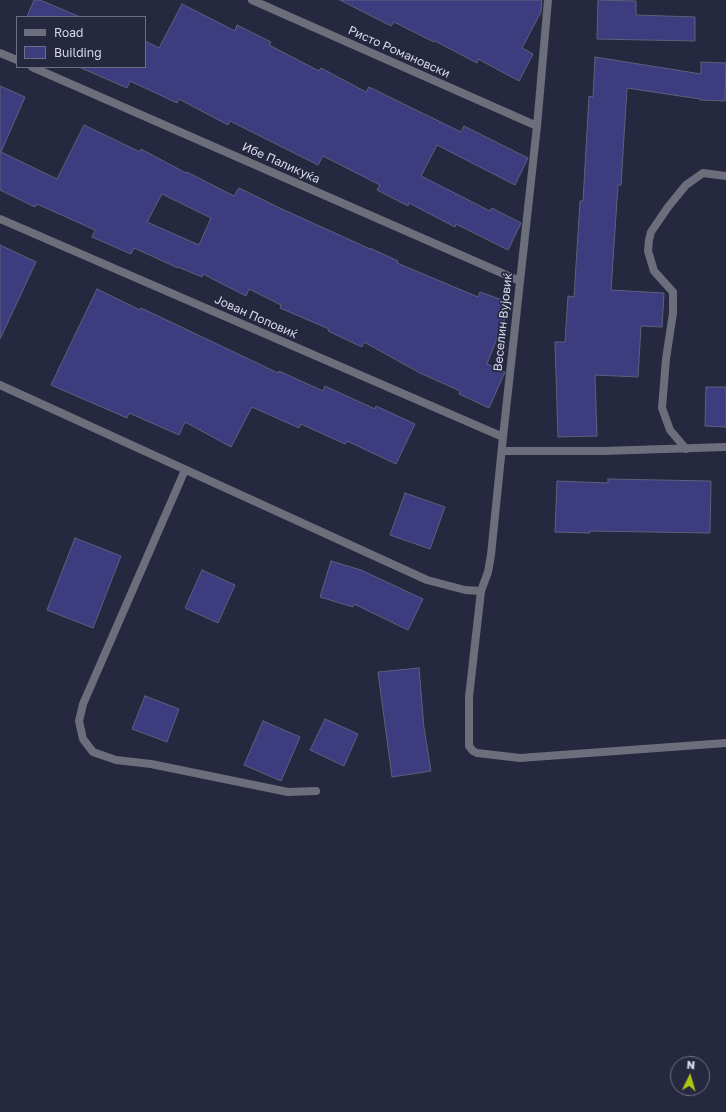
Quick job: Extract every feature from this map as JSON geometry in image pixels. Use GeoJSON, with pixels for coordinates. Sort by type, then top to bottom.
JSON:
{"type":"FeatureCollection","features":[{"type":"Feature","properties":{"kind":"street","name":"Ристо Романовски"},"geometry":{"type":"LineString","coordinates":[[252,0],[537,126]]}},
{"type":"Feature","properties":{"kind":"street","name":"Веселин Вујовиќ"},"geometry":{"type":"LineString","coordinates":[[548,0],[537,126],[491,555],[488,572],[481,590],[469,697],[469,746],[477,753],[520,758],[726,742]]}},
{"type":"Feature","properties":{"kind":"street"},"geometry":{"type":"LineString","coordinates":[[0,53],[16,60]]}},
{"type":"Feature","properties":{"kind":"street","name":"Ибе Паликуќа"},"geometry":{"type":"LineString","coordinates":[[34,68],[520,281]]}},
{"type":"Feature","properties":{"kind":"street"},"geometry":{"type":"LineString","coordinates":[[686,449],[670,430],[662,408],[666,359],[673,313],[672,292],[654,271],[648,251],[649,240],[651,232],[668,207],[686,185],[703,173],[726,176]]}},
{"type":"Feature","properties":{"kind":"street","name":"Јован Поповиќ"},"geometry":{"type":"LineString","coordinates":[[0,219],[503,437]]}},
{"type":"Feature","properties":{"kind":"street"},"geometry":{"type":"LineString","coordinates":[[0,385],[427,580],[465,590],[481,590]]}},
{"type":"Feature","properties":{"kind":"street"},"geometry":{"type":"LineString","coordinates":[[502,451],[603,451],[726,447]]}},
{"type":"Feature","properties":{"kind":"street"},"geometry":{"type":"LineString","coordinates":[[186,470],[83,704],[79,721],[83,739],[93,752],[116,760],[151,764],[288,792],[316,791]]}},
{"type":"Feature","properties":{"kind":"building"},"geometry":{"type":"Polygon","coordinates":[[[34,0],[40,0],[78,16],[27,16],[34,0]]]}},
{"type":"Feature","properties":{"kind":"building"},"geometry":{"type":"Polygon","coordinates":[[[340,0],[542,0],[541,12],[522,48],[533,54],[519,81],[478,59],[477,63],[394,22],[391,26],[340,0]]]}},
{"type":"Feature","properties":{"kind":"building"},"geometry":{"type":"Polygon","coordinates":[[[598,0],[636,1],[636,15],[695,17],[695,41],[597,39],[598,0]]]}},
{"type":"Feature","properties":{"kind":"building"},"geometry":{"type":"Polygon","coordinates":[[[182,4],[235,31],[237,25],[271,42],[269,45],[319,71],[321,68],[366,92],[369,87],[461,132],[464,126],[528,158],[515,185],[437,145],[421,176],[490,211],[492,208],[521,223],[508,250],[456,224],[455,227],[409,203],[408,206],[377,190],[380,185],[323,156],[318,165],[230,121],[228,125],[179,99],[177,103],[130,81],[127,88],[81,68],[146,68],[146,42],[159,48],[182,4]]]}},
{"type":"Feature","properties":{"kind":"building"},"geometry":{"type":"Polygon","coordinates":[[[595,57],[701,74],[701,62],[726,63],[725,101],[700,100],[627,88],[621,185],[618,185],[611,290],[664,293],[662,327],[641,326],[638,377],[595,375],[597,436],[558,437],[555,342],[565,342],[568,296],[574,297],[580,201],[583,201],[589,96],[593,97],[595,57]]]}},
{"type":"Feature","properties":{"kind":"building"},"geometry":{"type":"Polygon","coordinates":[[[0,86],[25,97],[1,152],[57,179],[84,125],[140,152],[141,149],[234,196],[239,188],[284,210],[398,261],[397,263],[478,297],[480,292],[511,303],[487,364],[505,372],[489,408],[459,394],[460,391],[420,373],[364,342],[362,347],[328,331],[329,329],[280,308],[281,305],[249,289],[246,296],[203,274],[202,277],[178,268],[134,248],[131,254],[92,237],[95,230],[37,204],[35,207],[0,190],[0,86]],[[162,194],[147,222],[199,245],[211,218],[162,194]]]}},
{"type":"Feature","properties":{"kind":"building"},"geometry":{"type":"Polygon","coordinates":[[[0,245],[36,262],[0,339],[0,245]]]}},
{"type":"Feature","properties":{"kind":"building"},"geometry":{"type":"Polygon","coordinates":[[[97,289],[140,310],[141,308],[278,373],[279,371],[323,391],[325,386],[375,409],[376,406],[415,424],[396,464],[347,441],[345,444],[301,424],[299,428],[252,407],[231,447],[185,422],[179,435],[129,413],[127,418],[51,385],[97,289]]]}},
{"type":"Feature","properties":{"kind":"building"},"geometry":{"type":"Polygon","coordinates":[[[706,387],[726,387],[726,427],[705,426],[706,387]]]}},
{"type":"Feature","properties":{"kind":"building"},"geometry":{"type":"Polygon","coordinates":[[[608,479],[711,481],[710,533],[590,531],[590,533],[555,532],[557,481],[608,483],[608,479]]]}},
{"type":"Feature","properties":{"kind":"building"},"geometry":{"type":"Polygon","coordinates":[[[405,493],[445,507],[430,549],[390,535],[405,493]]]}},
{"type":"Feature","properties":{"kind":"building"},"geometry":{"type":"Polygon","coordinates":[[[75,538],[121,556],[93,628],[47,610],[75,538]]]}},
{"type":"Feature","properties":{"kind":"building"},"geometry":{"type":"Polygon","coordinates":[[[331,561],[361,570],[423,599],[408,630],[354,604],[353,607],[320,597],[331,561]]]}},
{"type":"Feature","properties":{"kind":"building"},"geometry":{"type":"Polygon","coordinates":[[[202,570],[235,585],[218,623],[185,608],[202,570]]]}},
{"type":"Feature","properties":{"kind":"building"},"geometry":{"type":"Polygon","coordinates":[[[419,668],[424,728],[431,771],[392,777],[378,672],[419,668]]]}},
{"type":"Feature","properties":{"kind":"building"},"geometry":{"type":"Polygon","coordinates":[[[145,696],[179,709],[167,742],[132,729],[145,696]]]}},
{"type":"Feature","properties":{"kind":"building"},"geometry":{"type":"Polygon","coordinates":[[[325,719],[358,734],[344,766],[310,750],[325,719]]]}},
{"type":"Feature","properties":{"kind":"building"},"geometry":{"type":"Polygon","coordinates":[[[263,721],[300,737],[281,781],[244,765],[263,721]]]}}]}
